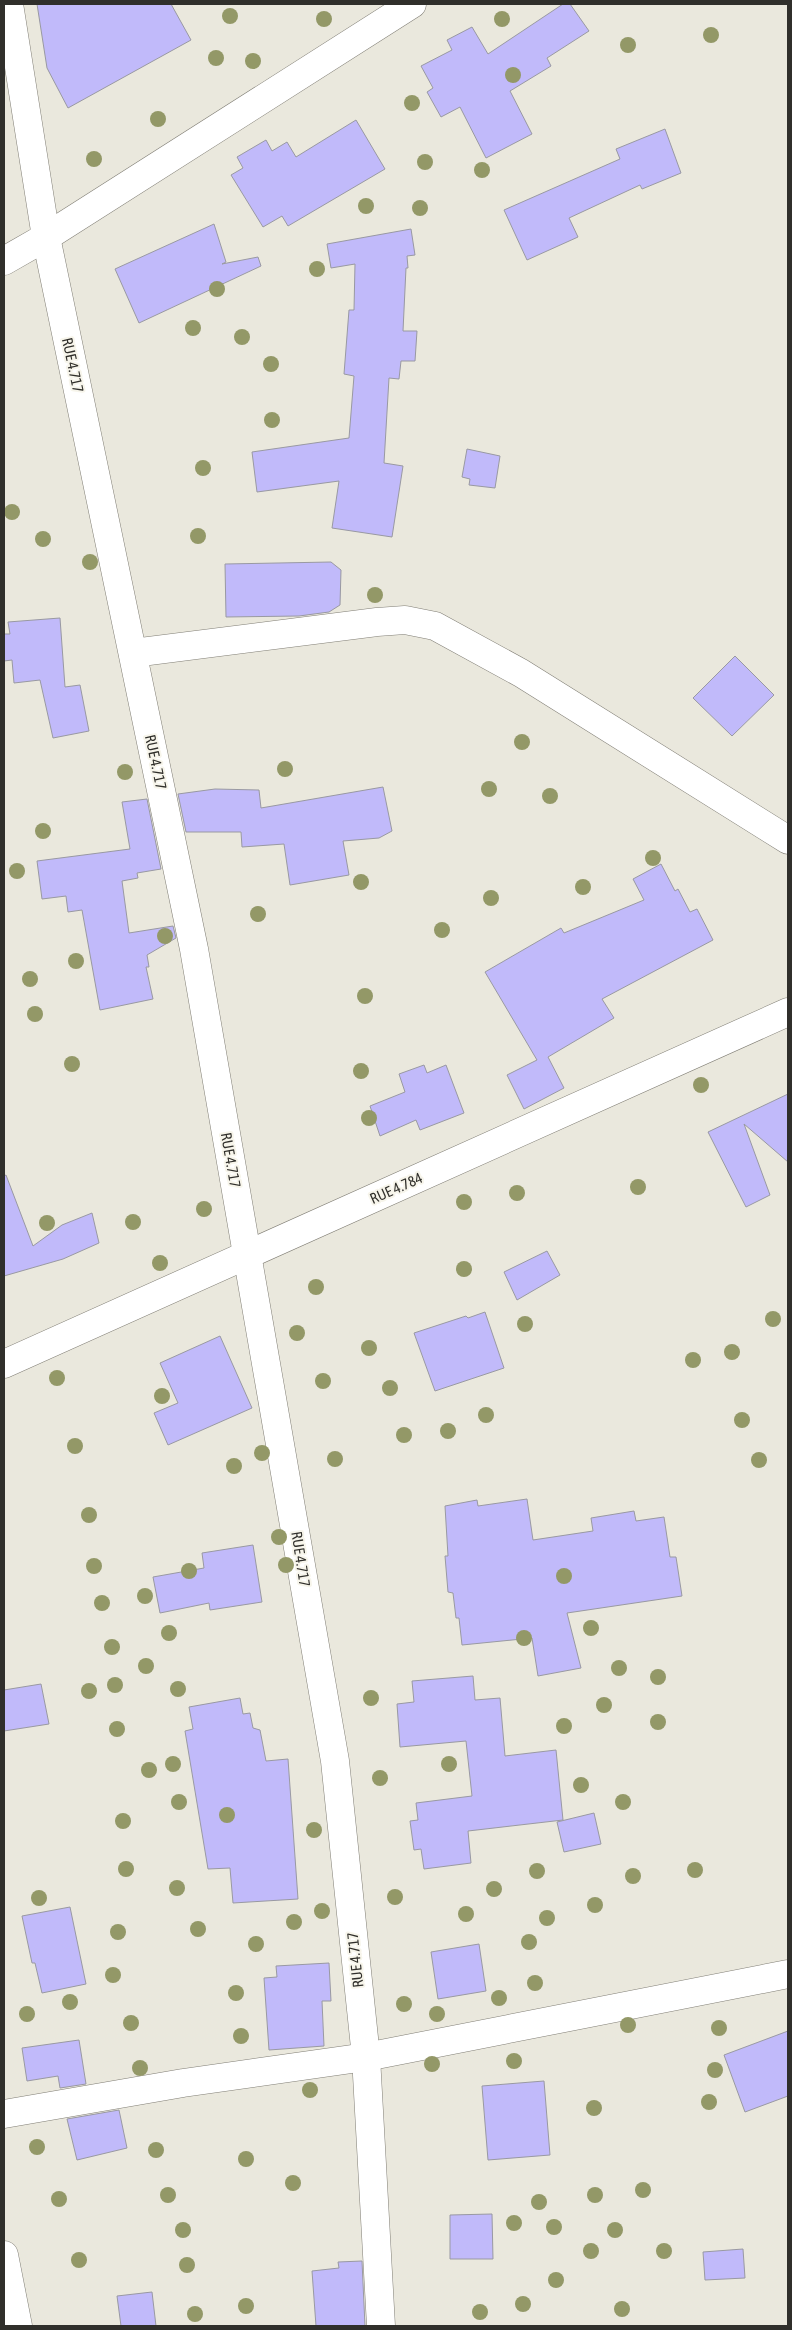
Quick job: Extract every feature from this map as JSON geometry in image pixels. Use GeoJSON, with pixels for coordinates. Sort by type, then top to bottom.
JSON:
{"type":"FeatureCollection","features":[{"type":"Feature","properties":{"kind":"street","name":"RUE 4.717"},"geometry":{"type":"LineString","coordinates":[[9,4],[46,237],[194,949],[335,1761],[366,2057],[380,2326]]}},
{"type":"Feature","properties":{"kind":"street"},"geometry":{"type":"LineString","coordinates":[[4,261],[46,237],[412,4]]}},
{"type":"Feature","properties":{"kind":"street"},"geometry":{"type":"LineString","coordinates":[[133,653],[377,622],[405,620],[435,626],[529,678],[788,840]]}},
{"type":"Feature","properties":{"kind":"street","name":"RUE 4.784"},"geometry":{"type":"LineString","coordinates":[[4,1364],[788,1012]]}},
{"type":"Feature","properties":{"kind":"street"},"geometry":{"type":"LineString","coordinates":[[4,2114],[183,2083],[366,2057],[788,1974]]}},
{"type":"Feature","properties":{"kind":"street"},"geometry":{"type":"LineString","coordinates":[[4,2255],[18,2326]]}},
{"type":"Feature","properties":{"kind":"building"},"geometry":{"type":"Polygon","coordinates":[[[37,4],[171,4],[191,40],[68,108],[47,68],[37,4]]]}},
{"type":"Feature","properties":{"kind":"building"},"geometry":{"type":"Polygon","coordinates":[[[563,4],[570,4],[589,31],[547,58],[551,66],[510,91],[532,134],[486,158],[460,107],[441,117],[427,92],[433,88],[421,66],[452,50],[447,40],[472,27],[488,54],[563,4]]]}},
{"type":"Feature","properties":{"kind":"building"},"geometry":{"type":"Polygon","coordinates":[[[356,120],[385,169],[288,226],[282,216],[263,227],[231,175],[243,168],[237,157],[266,140],[272,151],[287,142],[296,157],[356,120]]]}},
{"type":"Feature","properties":{"kind":"building"},"geometry":{"type":"Polygon","coordinates":[[[665,129],[681,173],[642,189],[640,185],[569,218],[578,237],[527,260],[504,210],[620,159],[616,149],[665,129]]]}},
{"type":"Feature","properties":{"kind":"building"},"geometry":{"type":"Polygon","coordinates":[[[214,224],[226,262],[222,264],[258,257],[261,266],[139,323],[115,269],[214,224]]]}},
{"type":"Feature","properties":{"kind":"building"},"geometry":{"type":"Polygon","coordinates":[[[411,229],[415,255],[407,256],[408,268],[406,268],[403,331],[417,331],[415,361],[401,361],[399,379],[389,378],[384,463],[403,466],[392,537],[332,528],[339,481],[257,492],[252,452],[349,438],[354,376],[344,374],[349,310],[354,310],[355,264],[331,268],[327,244],[411,229]]]}},
{"type":"Feature","properties":{"kind":"building"},"geometry":{"type":"Polygon","coordinates":[[[467,449],[500,456],[495,488],[469,485],[470,479],[462,477],[467,449]]]}},
{"type":"Feature","properties":{"kind":"building"},"geometry":{"type":"Polygon","coordinates":[[[331,562],[341,570],[340,605],[329,612],[299,616],[226,617],[225,564],[331,562]]]}},
{"type":"Feature","properties":{"kind":"building"},"geometry":{"type":"Polygon","coordinates":[[[60,618],[65,687],[80,685],[89,731],[53,738],[40,680],[14,683],[12,660],[4,661],[4,634],[10,634],[8,622],[60,618]]]}},
{"type":"Feature","properties":{"kind":"building"},"geometry":{"type":"Polygon","coordinates":[[[735,656],[774,695],[732,736],[693,698],[735,656]]]}},
{"type":"Feature","properties":{"kind":"building"},"geometry":{"type":"Polygon","coordinates":[[[383,787],[392,831],[379,838],[343,841],[349,875],[290,885],[284,844],[242,847],[241,832],[186,832],[178,794],[215,789],[259,790],[261,808],[383,787]]]}},
{"type":"Feature","properties":{"kind":"building"},"geometry":{"type":"Polygon","coordinates":[[[147,799],[161,869],[137,873],[138,878],[122,881],[129,933],[173,926],[176,938],[147,955],[149,967],[146,967],[153,999],[100,1010],[82,910],[68,912],[66,896],[42,899],[37,861],[130,849],[122,802],[147,799]]]}},
{"type":"Feature","properties":{"kind":"building"},"geometry":{"type":"Polygon","coordinates":[[[661,864],[675,891],[678,889],[690,912],[697,909],[713,940],[602,999],[614,1018],[548,1057],[564,1088],[524,1109],[507,1075],[537,1060],[485,972],[561,928],[564,933],[644,900],[633,879],[661,864]]]}},
{"type":"Feature","properties":{"kind":"building"},"geometry":{"type":"Polygon","coordinates":[[[424,1065],[427,1073],[446,1065],[464,1113],[420,1130],[416,1120],[380,1136],[370,1106],[405,1092],[399,1074],[424,1065]]]}},
{"type":"Feature","properties":{"kind":"building"},"geometry":{"type":"Polygon","coordinates":[[[788,1094],[788,1162],[744,1124],[770,1195],[746,1207],[708,1132],[788,1094]]]}},
{"type":"Feature","properties":{"kind":"building"},"geometry":{"type":"Polygon","coordinates":[[[6,1175],[33,1246],[62,1225],[92,1213],[99,1243],[63,1259],[4,1276],[4,1176],[6,1175]]]}},
{"type":"Feature","properties":{"kind":"building"},"geometry":{"type":"Polygon","coordinates":[[[547,1251],[560,1275],[517,1300],[504,1272],[547,1251]]]}},
{"type":"Feature","properties":{"kind":"building"},"geometry":{"type":"Polygon","coordinates":[[[485,1312],[504,1368],[435,1391],[414,1333],[466,1316],[468,1318],[485,1312]]]}},
{"type":"Feature","properties":{"kind":"building"},"geometry":{"type":"Polygon","coordinates":[[[220,1336],[252,1408],[168,1445],[154,1413],[178,1403],[160,1363],[220,1336]]]}},
{"type":"Feature","properties":{"kind":"building"},"geometry":{"type":"Polygon","coordinates":[[[527,1499],[533,1540],[593,1531],[591,1518],[634,1511],[636,1521],[664,1517],[670,1557],[676,1557],[682,1596],[567,1613],[581,1668],[538,1676],[532,1638],[462,1645],[459,1618],[456,1618],[453,1593],[448,1592],[445,1556],[448,1556],[445,1506],[477,1500],[478,1506],[527,1499]]]}},
{"type":"Feature","properties":{"kind":"building"},"geometry":{"type":"Polygon","coordinates":[[[253,1545],[262,1602],[210,1610],[209,1603],[160,1613],[153,1577],[204,1568],[202,1553],[253,1545]]]}},
{"type":"Feature","properties":{"kind":"building"},"geometry":{"type":"Polygon","coordinates":[[[473,1676],[475,1700],[500,1698],[505,1756],[556,1750],[563,1820],[468,1831],[471,1863],[424,1869],[421,1849],[414,1850],[410,1821],[418,1820],[416,1803],[472,1796],[466,1741],[400,1747],[397,1704],[414,1702],[412,1681],[473,1676]]]}},
{"type":"Feature","properties":{"kind":"building"},"geometry":{"type":"Polygon","coordinates":[[[41,1684],[49,1724],[4,1731],[4,1690],[41,1684]]]}},
{"type":"Feature","properties":{"kind":"building"},"geometry":{"type":"Polygon","coordinates":[[[240,1698],[243,1714],[250,1713],[253,1728],[260,1730],[266,1761],[288,1759],[298,1899],[233,1903],[230,1868],[208,1869],[185,1731],[193,1729],[189,1707],[240,1698]]]}},
{"type":"Feature","properties":{"kind":"building"},"geometry":{"type":"Polygon","coordinates":[[[594,1813],[601,1844],[564,1852],[557,1822],[594,1813]]]}},
{"type":"Feature","properties":{"kind":"building"},"geometry":{"type":"Polygon","coordinates":[[[70,1907],[86,1984],[42,1993],[35,1963],[32,1963],[22,1916],[70,1907]]]}},
{"type":"Feature","properties":{"kind":"building"},"geometry":{"type":"Polygon","coordinates":[[[479,1944],[486,1991],[438,1999],[431,1952],[479,1944]]]}},
{"type":"Feature","properties":{"kind":"building"},"geometry":{"type":"Polygon","coordinates":[[[329,1963],[331,2001],[322,2001],[324,2046],[269,2050],[264,1978],[277,1977],[276,1966],[329,1963]]]}},
{"type":"Feature","properties":{"kind":"building"},"geometry":{"type":"Polygon","coordinates":[[[788,2031],[788,2096],[745,2112],[724,2055],[788,2031]]]}},
{"type":"Feature","properties":{"kind":"building"},"geometry":{"type":"Polygon","coordinates":[[[79,2040],[86,2084],[60,2088],[58,2076],[27,2081],[22,2048],[79,2040]]]}},
{"type":"Feature","properties":{"kind":"building"},"geometry":{"type":"Polygon","coordinates":[[[544,2081],[550,2155],[488,2160],[482,2086],[544,2081]]]}},
{"type":"Feature","properties":{"kind":"building"},"geometry":{"type":"Polygon","coordinates":[[[119,2110],[127,2148],[77,2160],[67,2119],[119,2110]]]}},
{"type":"Feature","properties":{"kind":"building"},"geometry":{"type":"Polygon","coordinates":[[[492,2214],[493,2259],[450,2259],[450,2215],[492,2214]]]}},
{"type":"Feature","properties":{"kind":"building"},"geometry":{"type":"Polygon","coordinates":[[[743,2249],[745,2278],[705,2280],[703,2252],[743,2249]]]}},
{"type":"Feature","properties":{"kind":"building"},"geometry":{"type":"Polygon","coordinates":[[[362,2261],[365,2326],[316,2326],[312,2271],[339,2268],[338,2262],[362,2261]]]}},
{"type":"Feature","properties":{"kind":"building"},"geometry":{"type":"Polygon","coordinates":[[[152,2292],[156,2326],[121,2326],[117,2296],[152,2292]]]}}]}
